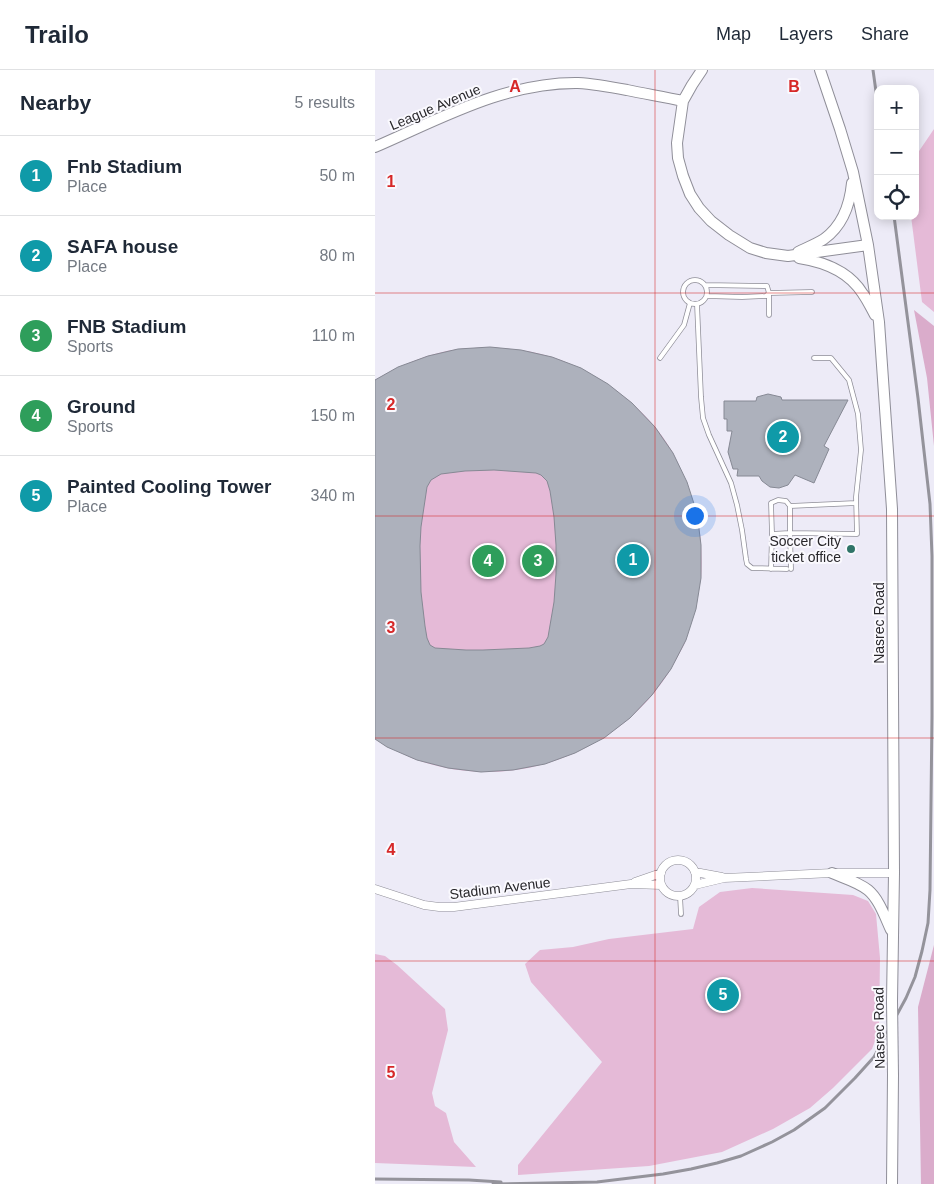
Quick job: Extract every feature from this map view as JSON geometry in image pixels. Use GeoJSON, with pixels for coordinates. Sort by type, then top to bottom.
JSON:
{"type":"FeatureCollection","features":[{"type":"Feature","properties":{"kind":"main road"},"geometry":{"type":"LineString","coordinates":[[702,70],[683,101],[677,143],[678,158],[683,176],[699,208],[717,226],[750,248],[766,253],[817,260],[843,273],[863,293],[879,322]]}},
{"type":"Feature","properties":{"kind":"main road","name":"Nasrec Road"},"geometry":{"type":"LineString","coordinates":[[821,70],[853,172],[868,245],[879,322],[892,510],[894,873],[891,1184]]}},
{"type":"Feature","properties":{"kind":"main road","name":"League Avenue"},"geometry":{"type":"LineString","coordinates":[[375,147],[473,104],[495,96],[535,86],[591,84],[683,101]]}},
{"type":"Feature","properties":{"kind":"main road"},"geometry":{"type":"LineString","coordinates":[[788,256],[823,239],[834,229],[842,218],[848,204],[853,172]]}},
{"type":"Feature","properties":{"kind":"main road"},"geometry":{"type":"LineString","coordinates":[[788,256],[868,245]]}},
{"type":"Feature","properties":{"kind":"main road"},"geometry":{"type":"LineString","coordinates":[[832,873],[865,888],[871,893],[893,933]]}},
{"type":"Feature","properties":{"kind":"street"},"geometry":{"type":"LineString","coordinates":[[677,860],[689,863],[695,872],[695,885],[686,894],[674,896],[664,890],[661,885],[661,873],[667,864],[677,860]]}},
{"type":"Feature","properties":{"kind":"street"},"geometry":{"type":"LineString","coordinates":[[695,872],[724,878]]}},
{"type":"Feature","properties":{"kind":"street","name":"Stadium Avenue"},"geometry":{"type":"LineString","coordinates":[[631,884],[661,873]]}},
{"type":"Feature","properties":{"kind":"street"},"geometry":{"type":"LineString","coordinates":[[695,885],[724,878],[832,873],[894,873]]}},
{"type":"Feature","properties":{"kind":"street","name":"Stadium Avenue"},"geometry":{"type":"LineString","coordinates":[[375,889],[424,905],[454,907],[631,884],[661,885]]}},
{"type":"Feature","properties":{"kind":"lane"},"geometry":{"type":"LineString","coordinates":[[705,285],[707,296],[702,302],[697,304],[690,303],[684,297],[683,289],[691,281],[695,280],[705,285],[767,286],[769,293],[769,315]]}},
{"type":"Feature","properties":{"kind":"lane"},"geometry":{"type":"LineString","coordinates":[[707,296],[742,297],[766,296],[769,293],[812,292]]}},
{"type":"Feature","properties":{"kind":"lane"},"geometry":{"type":"LineString","coordinates":[[659,358],[684,325],[690,303]]}},
{"type":"Feature","properties":{"kind":"lane"},"geometry":{"type":"LineString","coordinates":[[697,304],[701,405],[705,426],[731,483],[739,514],[747,564],[752,568],[771,569],[789,569],[790,506],[786,501],[778,500],[771,502],[771,569]]}},
{"type":"Feature","properties":{"kind":"lane"},"geometry":{"type":"LineString","coordinates":[[772,534],[857,534],[856,504],[861,450],[858,414],[849,380],[831,358],[814,358]]}},
{"type":"Feature","properties":{"kind":"lane"},"geometry":{"type":"LineString","coordinates":[[790,506],[856,504]]}},
{"type":"Feature","properties":{"kind":"lane"},"geometry":{"type":"LineString","coordinates":[[680,896],[681,914]]}},
{"type":"Feature","properties":{"kind":"shaded area"},"geometry":{"type":"Polygon","coordinates":[[[934,129],[934,312],[922,302],[912,220],[919,220],[919,151],[934,129]]]}},
{"type":"Feature","properties":{"kind":"shaded area"},"geometry":{"type":"Polygon","coordinates":[[[914,310],[934,326],[934,446],[927,378],[914,310]]]}},
{"type":"Feature","properties":{"kind":"shaded area"},"geometry":{"type":"Polygon","coordinates":[[[490,347],[537,353],[570,364],[605,382],[637,407],[663,437],[678,465],[698,519],[702,563],[701,579],[685,642],[667,676],[655,692],[627,721],[594,743],[557,760],[523,769],[487,772],[451,769],[434,765],[412,758],[375,739],[375,380],[395,369],[436,353],[490,347]]]}},
{"type":"Feature","properties":{"kind":"shaded area"},"geometry":{"type":"Polygon","coordinates":[[[752,888],[853,895],[868,901],[876,914],[880,958],[879,1030],[872,1049],[810,1108],[773,1129],[722,1152],[649,1166],[518,1175],[518,1165],[602,1062],[531,982],[525,964],[540,950],[573,947],[609,939],[693,929],[699,907],[720,892],[752,888]]]}},
{"type":"Feature","properties":{"kind":"shaded area"},"geometry":{"type":"Polygon","coordinates":[[[934,945],[934,1184],[921,1184],[918,1007],[934,945]]]}},
{"type":"Feature","properties":{"kind":"shaded area"},"geometry":{"type":"Polygon","coordinates":[[[375,954],[385,956],[397,965],[445,1009],[448,1030],[432,1093],[435,1106],[446,1113],[454,1142],[476,1167],[375,1163],[375,954]]]}},
{"type":"Feature","properties":{"kind":"building"},"geometry":{"type":"Polygon","coordinates":[[[490,347],[521,350],[552,357],[581,368],[608,384],[632,403],[655,427],[673,453],[687,482],[697,513],[701,545],[701,578],[696,609],[686,640],[671,669],[652,695],[630,718],[604,738],[575,753],[545,764],[513,770],[481,772],[448,768],[417,760],[387,747],[375,739],[375,380],[398,367],[428,356],[458,349],[490,347]],[[494,470],[465,471],[441,474],[431,480],[427,487],[421,527],[421,592],[427,638],[430,645],[435,648],[483,650],[529,648],[544,644],[548,637],[554,602],[556,545],[550,491],[547,481],[536,473],[494,470]]]}},
{"type":"Feature","properties":{"kind":"building"},"geometry":{"type":"Polygon","coordinates":[[[768,394],[781,397],[782,400],[848,400],[824,446],[829,449],[814,483],[795,475],[788,485],[779,488],[770,487],[759,476],[737,476],[738,469],[733,469],[728,452],[732,431],[727,431],[727,419],[724,419],[724,401],[756,401],[757,397],[768,394]]]}},
{"type":"Feature","properties":{"kind":"building"},"geometry":{"type":"Polygon","coordinates":[[[723,979],[729,980],[734,984],[738,989],[738,1001],[734,1006],[729,1010],[723,1011],[717,1010],[712,1006],[708,1001],[707,995],[708,989],[712,984],[717,980],[723,979]]]}},
{"type":"Feature","properties":{"kind":"railway"},"geometry":{"type":"LineString","coordinates":[[873,70],[875,85]]}},
{"type":"Feature","properties":{"kind":"railway"},"geometry":{"type":"LineString","coordinates":[[493,1184],[597,1182],[663,1174],[741,1156],[772,1142],[794,1130],[825,1108],[874,1057],[906,998],[915,977],[928,923],[930,890],[932,556],[930,504],[895,220]]}},
{"type":"Feature","properties":{"kind":"railway"},"geometry":{"type":"LineString","coordinates":[[375,1179],[501,1182]]}},
{"type":"Feature","properties":{"kind":"place","name":"SAFA house"},"geometry":{"type":"Point","coordinates":[783,437]}},
{"type":"Feature","properties":{"kind":"place","name":"Soccer City ticket office"},"geometry":{"type":"Point","coordinates":[851,549]}},
{"type":"Feature","properties":{"kind":"place","name":"Fnb Stadium"},"geometry":{"type":"Point","coordinates":[633,560]}},
{"type":"Feature","properties":{"kind":"place","name":"Ground"},"geometry":{"type":"Point","coordinates":[488,561]}},
{"type":"Feature","properties":{"kind":"place","name":"FNB Stadium"},"geometry":{"type":"Point","coordinates":[538,561]}},
{"type":"Feature","properties":{"kind":"place","name":"Painted Cooling Tower"},"geometry":{"type":"Point","coordinates":[723,995]}}]}
